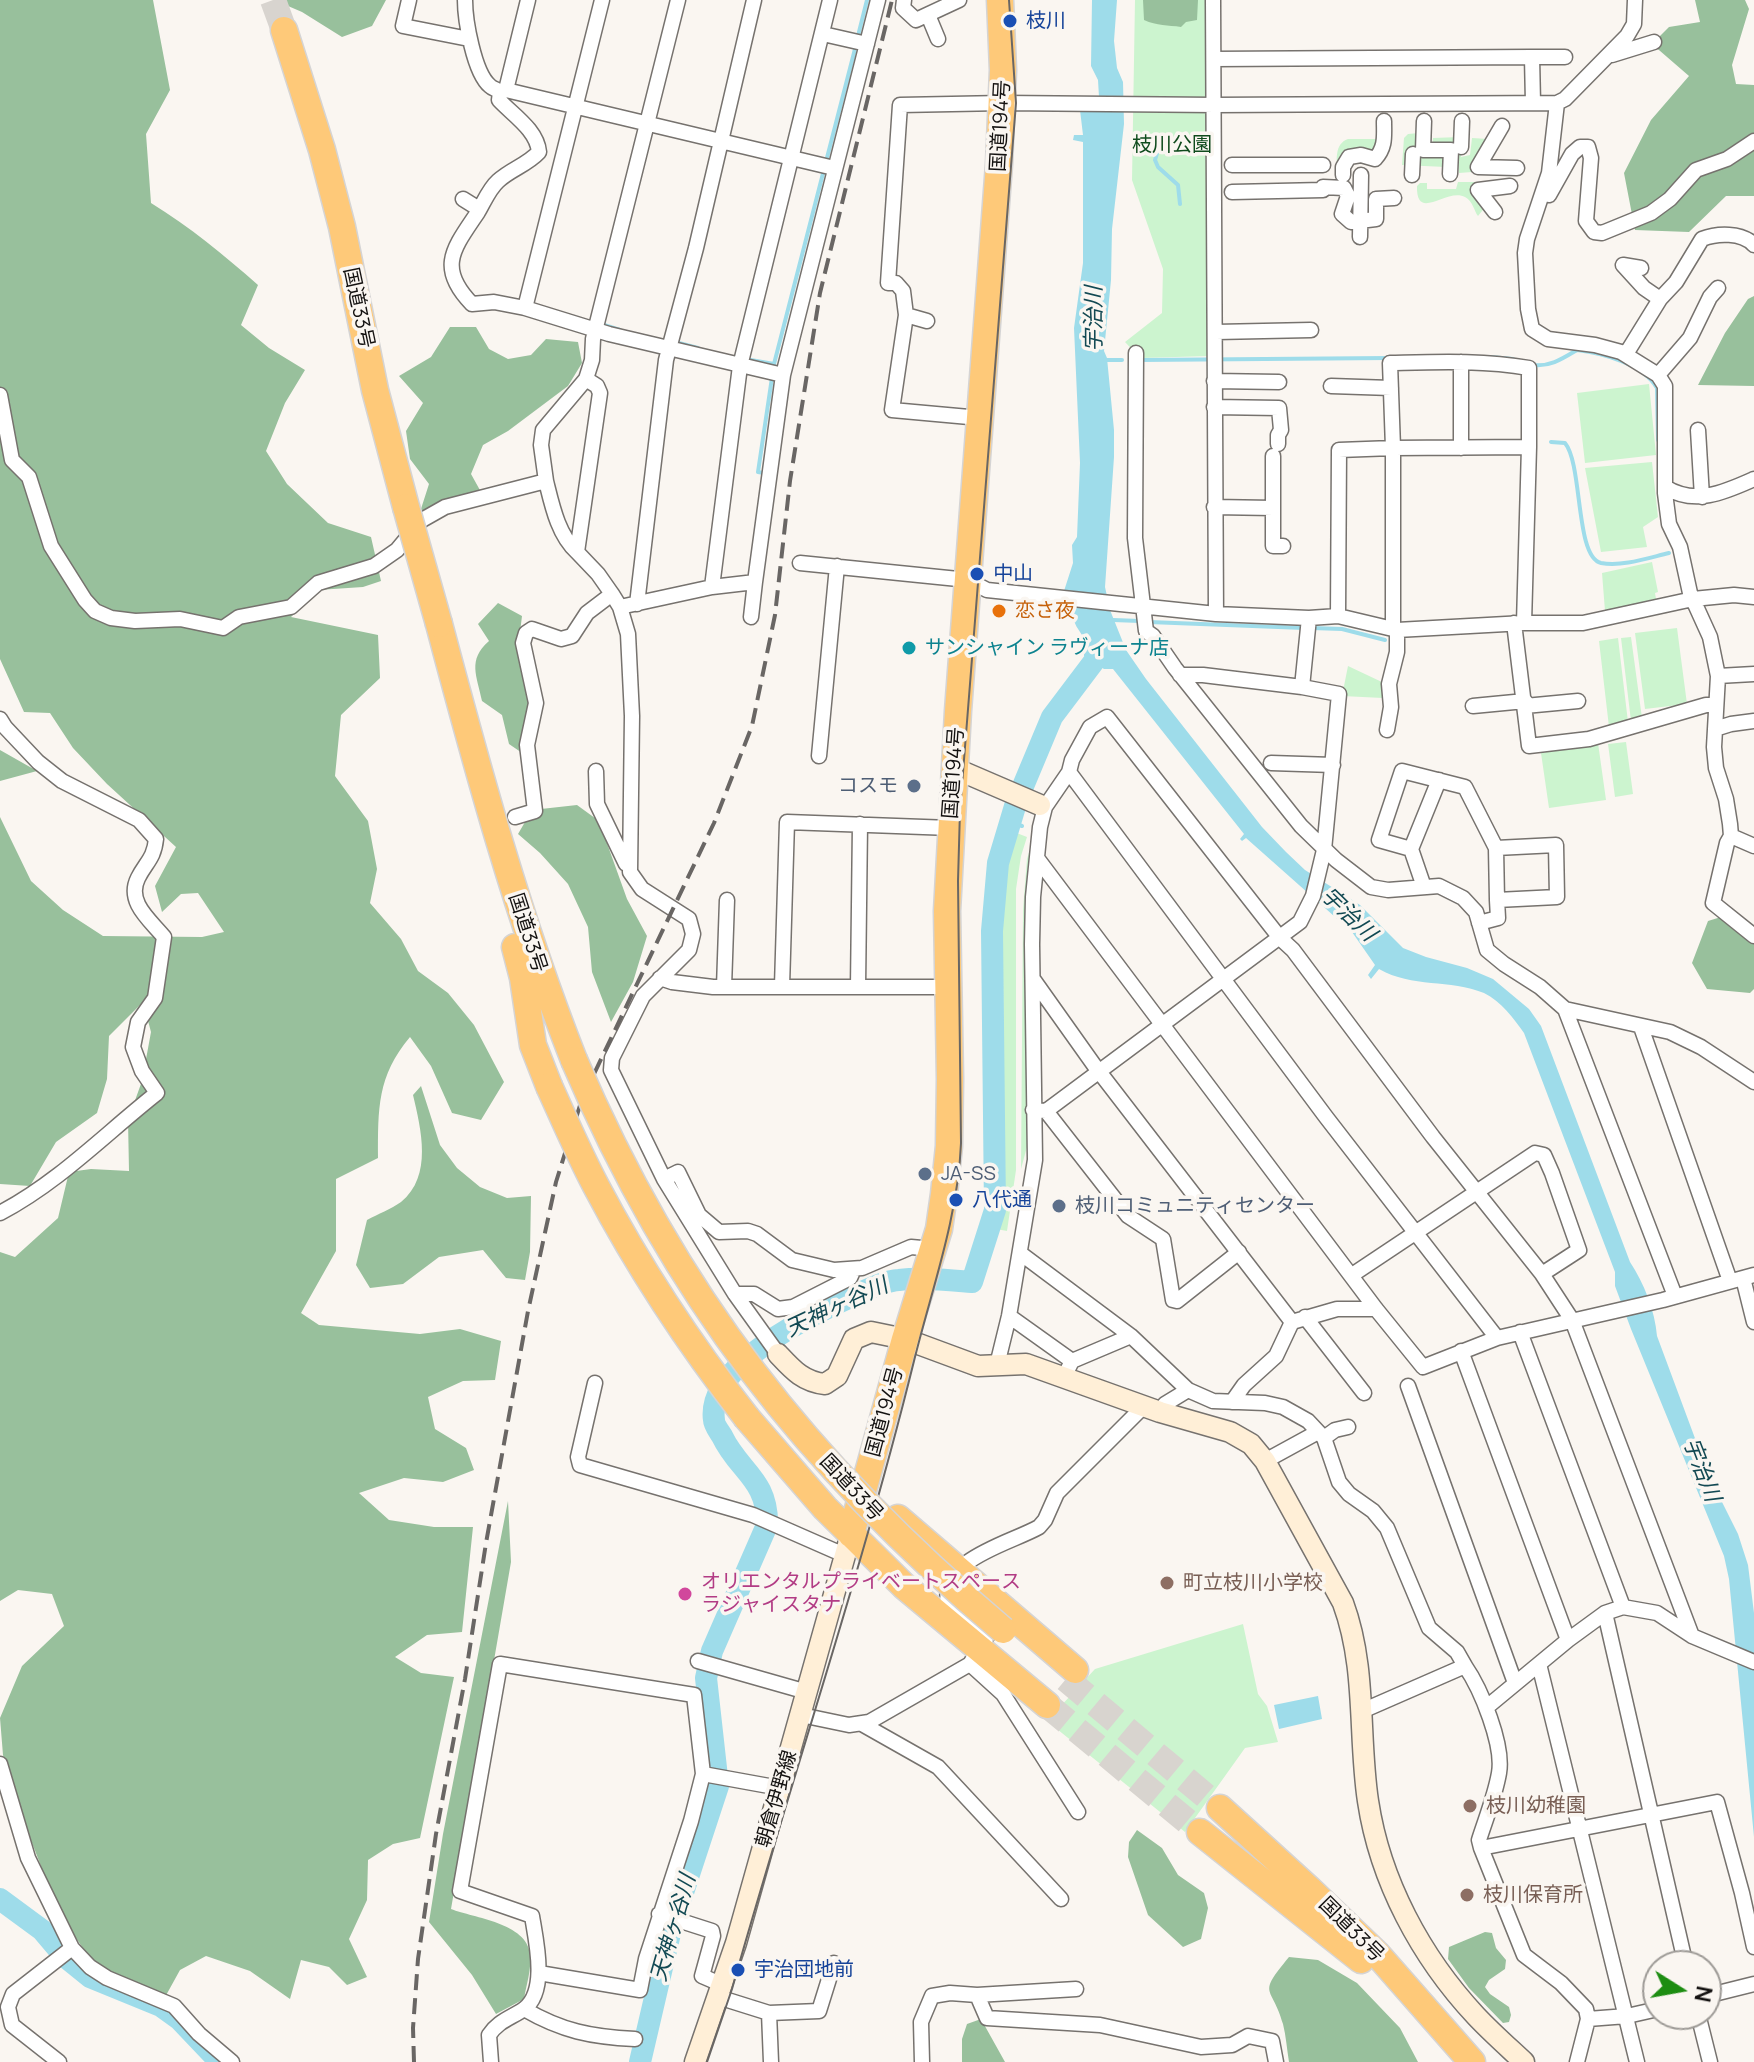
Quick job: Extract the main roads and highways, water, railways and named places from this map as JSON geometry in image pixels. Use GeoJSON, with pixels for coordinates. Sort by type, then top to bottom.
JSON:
{"type":"FeatureCollection","features":[{"type":"Feature","properties":{"kind":"highway","name":"国道194号"},"geometry":{"type":"LineString","coordinates":[[848,1544],[931,1255],[943,1205],[949,1146],[947,987],[951,828],[1003,103],[1000,0]]}},
{"type":"Feature","properties":{"kind":"highway","name":"国道33号"},"geometry":{"type":"LineString","coordinates":[[284,30],[305,89],[342,227],[375,390],[406,507],[439,624],[504,821]]}},
{"type":"Feature","properties":{"kind":"highway"},"geometry":{"type":"LineString","coordinates":[[504,821],[578,1053],[670,1226],[735,1327],[814,1429],[866,1486]]}},
{"type":"Feature","properties":{"kind":"highway"},"geometry":{"type":"LineString","coordinates":[[504,821],[496,876],[523,978],[533,1045],[595,1184],[672,1317],[747,1418],[848,1544],[904,1586],[974,1657],[1047,1705]]}},
{"type":"Feature","properties":{"kind":"highway","name":"国道33号"},"geometry":{"type":"LineString","coordinates":[[578,1053],[623,1170],[706,1310],[765,1389],[796,1428],[896,1536],[936,1574],[1003,1630],[1070,1674],[866,1486]]}},
{"type":"Feature","properties":{"kind":"highway","name":"国道33号"},"geometry":{"type":"LineString","coordinates":[[1224,1803],[1322,1885],[1378,1955],[1472,2062]]}},
{"type":"Feature","properties":{"kind":"highway"},"geometry":{"type":"LineString","coordinates":[[1200,1832],[1359,1957],[1462,2062]]}},
{"type":"Feature","properties":{"kind":"water","name":"宇治川"},"geometry":{"type":"Polygon","coordinates":[[[1092,0],[1117,0],[1114,41],[1117,68],[1123,82],[1124,124],[1112,229],[1104,351],[1114,430],[1105,587],[1110,610],[1126,650],[1146,679],[1262,827],[1286,852],[1305,870],[1360,905],[1403,948],[1493,979],[1529,1009],[1541,1026],[1630,1262],[1648,1298],[1657,1336],[1709,1476],[1738,1534],[1748,1565],[1754,1613],[1754,1837],[1729,1579],[1724,1556],[1631,1329],[1615,1286],[1615,1272],[1524,1033],[1501,1005],[1484,993],[1405,979],[1379,969],[1371,979],[1368,975],[1375,965],[1352,932],[1246,838],[1240,839],[1244,834],[1113,669],[1104,669],[1084,656],[1085,642],[1075,623],[1075,609],[1064,591],[1073,563],[1072,545],[1077,537],[1080,463],[1074,328],[1083,263],[1083,142],[1073,140],[1074,135],[1083,135],[1080,110],[1099,97],[1098,80],[1091,66],[1092,0]]]}},
{"type":"Feature","properties":{"kind":"water"},"geometry":{"type":"Polygon","coordinates":[[[1318,1696],[1322,1719],[1279,1729],[1274,1705],[1318,1696]]]}},
{"type":"Feature","properties":{"kind":"waterway"},"geometry":{"type":"LineString","coordinates":[[858,36],[867,0]]}},
{"type":"Feature","properties":{"kind":"waterway"},"geometry":{"type":"LineString","coordinates":[[764,473],[758,472],[774,364],[856,45]]}},
{"type":"Feature","properties":{"kind":"waterway"},"geometry":{"type":"LineString","coordinates":[[1170,144],[1159,147],[1155,160],[1158,167],[1178,185],[1180,204]]}},
{"type":"Feature","properties":{"kind":"waterway"},"geometry":{"type":"LineString","coordinates":[[601,324],[620,330]]}},
{"type":"Feature","properties":{"kind":"waterway"},"geometry":{"type":"LineString","coordinates":[[675,342],[698,348]]}},
{"type":"Feature","properties":{"kind":"waterway"},"geometry":{"type":"LineString","coordinates":[[1533,365],[1550,364],[1577,350],[1610,357],[1632,366],[1657,388],[1658,440]]}},
{"type":"Feature","properties":{"kind":"waterway"},"geometry":{"type":"LineString","coordinates":[[1490,357],[1513,359]]}},
{"type":"Feature","properties":{"kind":"waterway"},"geometry":{"type":"LineString","coordinates":[[1140,360],[1389,358]]}},
{"type":"Feature","properties":{"kind":"waterway"},"geometry":{"type":"LineString","coordinates":[[745,359],[774,364]]}},
{"type":"Feature","properties":{"kind":"waterway"},"geometry":{"type":"LineString","coordinates":[[1104,360],[1122,360]]}},
{"type":"Feature","properties":{"kind":"waterway"},"geometry":{"type":"LineString","coordinates":[[1551,442],[1565,443],[1571,454],[1583,528],[1593,557],[1601,563],[1618,564],[1669,553]]}},
{"type":"Feature","properties":{"kind":"waterway"},"geometry":{"type":"LineString","coordinates":[[1113,620],[1140,621]]}},
{"type":"Feature","properties":{"kind":"waterway"},"geometry":{"type":"LineString","coordinates":[[1149,622],[1304,628]]}},
{"type":"Feature","properties":{"kind":"waterway"},"geometry":{"type":"LineString","coordinates":[[1312,628],[1342,629],[1385,640]]}},
{"type":"Feature","properties":{"kind":"waterway","name":"天神ヶ谷川"},"geometry":{"type":"LineString","coordinates":[[640,2062],[671,1929],[718,1786],[706,1678],[712,1651],[767,1525],[766,1509],[758,1486],[715,1424],[716,1400],[727,1380],[744,1361],[766,1344],[813,1315],[853,1296],[899,1280],[972,1282],[995,1210],[992,931],[998,863],[1016,803],[1052,717],[1095,660],[1099,641]]}},
{"type":"Feature","properties":{"kind":"waterway"},"geometry":{"type":"LineString","coordinates":[[1010,822],[1022,826]]}},
{"type":"Feature","properties":{"kind":"waterway","name":"天神ヶ谷川"},"geometry":{"type":"LineString","coordinates":[[0,1899],[42,1930],[64,1956],[90,1977],[161,2006],[179,2019],[220,2062]]}},
{"type":"Feature","properties":{"kind":"tunnel"},"geometry":{"type":"LineString","coordinates":[[273,0],[284,30]]}},
{"type":"Feature","properties":{"kind":"tunnel"},"geometry":{"type":"LineString","coordinates":[[1066,1679],[1220,1808]]}},
{"type":"Feature","properties":{"kind":"tunnel"},"geometry":{"type":"LineString","coordinates":[[1047,1705],[1200,1832]]}},
{"type":"Feature","properties":{"kind":"tram line"},"geometry":{"type":"LineString","coordinates":[[707,2062],[732,1989],[872,1519],[943,1253],[959,1171],[960,810],[1016,103],[1009,0]]}},
{"type":"Feature","properties":{"kind":"railway"},"geometry":{"type":"LineString","coordinates":[[414,2062],[418,1959],[436,1834],[528,1311],[556,1182],[582,1099],[714,823],[752,726],[775,615],[790,481],[820,293],[892,0]]}},
{"type":"Feature","properties":{"kind":"place","name":"枝川"},"geometry":{"type":"Point","coordinates":[1010,21]}},
{"type":"Feature","properties":{"kind":"place","name":"中山"},"geometry":{"type":"Point","coordinates":[977,574]}},
{"type":"Feature","properties":{"kind":"place","name":"恋さ夜"},"geometry":{"type":"Point","coordinates":[999,611]}},
{"type":"Feature","properties":{"kind":"place","name":"サンシャイン ラヴィーナ店"},"geometry":{"type":"Point","coordinates":[909,648]}},
{"type":"Feature","properties":{"kind":"place","name":"コスモ"},"geometry":{"type":"Point","coordinates":[914,786]}},
{"type":"Feature","properties":{"kind":"place","name":"JA-SS"},"geometry":{"type":"Point","coordinates":[925,1174]}},
{"type":"Feature","properties":{"kind":"place","name":"八代通"},"geometry":{"type":"Point","coordinates":[956,1200]}},
{"type":"Feature","properties":{"kind":"place","name":"枝川コミュニティセンター"},"geometry":{"type":"Point","coordinates":[1059,1206]}},
{"type":"Feature","properties":{"kind":"place","name":"町立枝川小学校"},"geometry":{"type":"Point","coordinates":[1167,1583]}},
{"type":"Feature","properties":{"kind":"place","name":"オリエンタルプライベートスペース ラジャイスタナ"},"geometry":{"type":"Point","coordinates":[685,1594]}},
{"type":"Feature","properties":{"kind":"place","name":"枝川幼稚園"},"geometry":{"type":"Point","coordinates":[1470,1806]}},
{"type":"Feature","properties":{"kind":"place","name":"枝川保育所"},"geometry":{"type":"Point","coordinates":[1467,1895]}},
{"type":"Feature","properties":{"kind":"place","name":"宇治団地前"},"geometry":{"type":"Point","coordinates":[738,1970]}},
{"type":"Feature","properties":{"kind":"park label","name":"枝川公園"},"geometry":{"type":"Point","coordinates":[1172,145]}}]}
